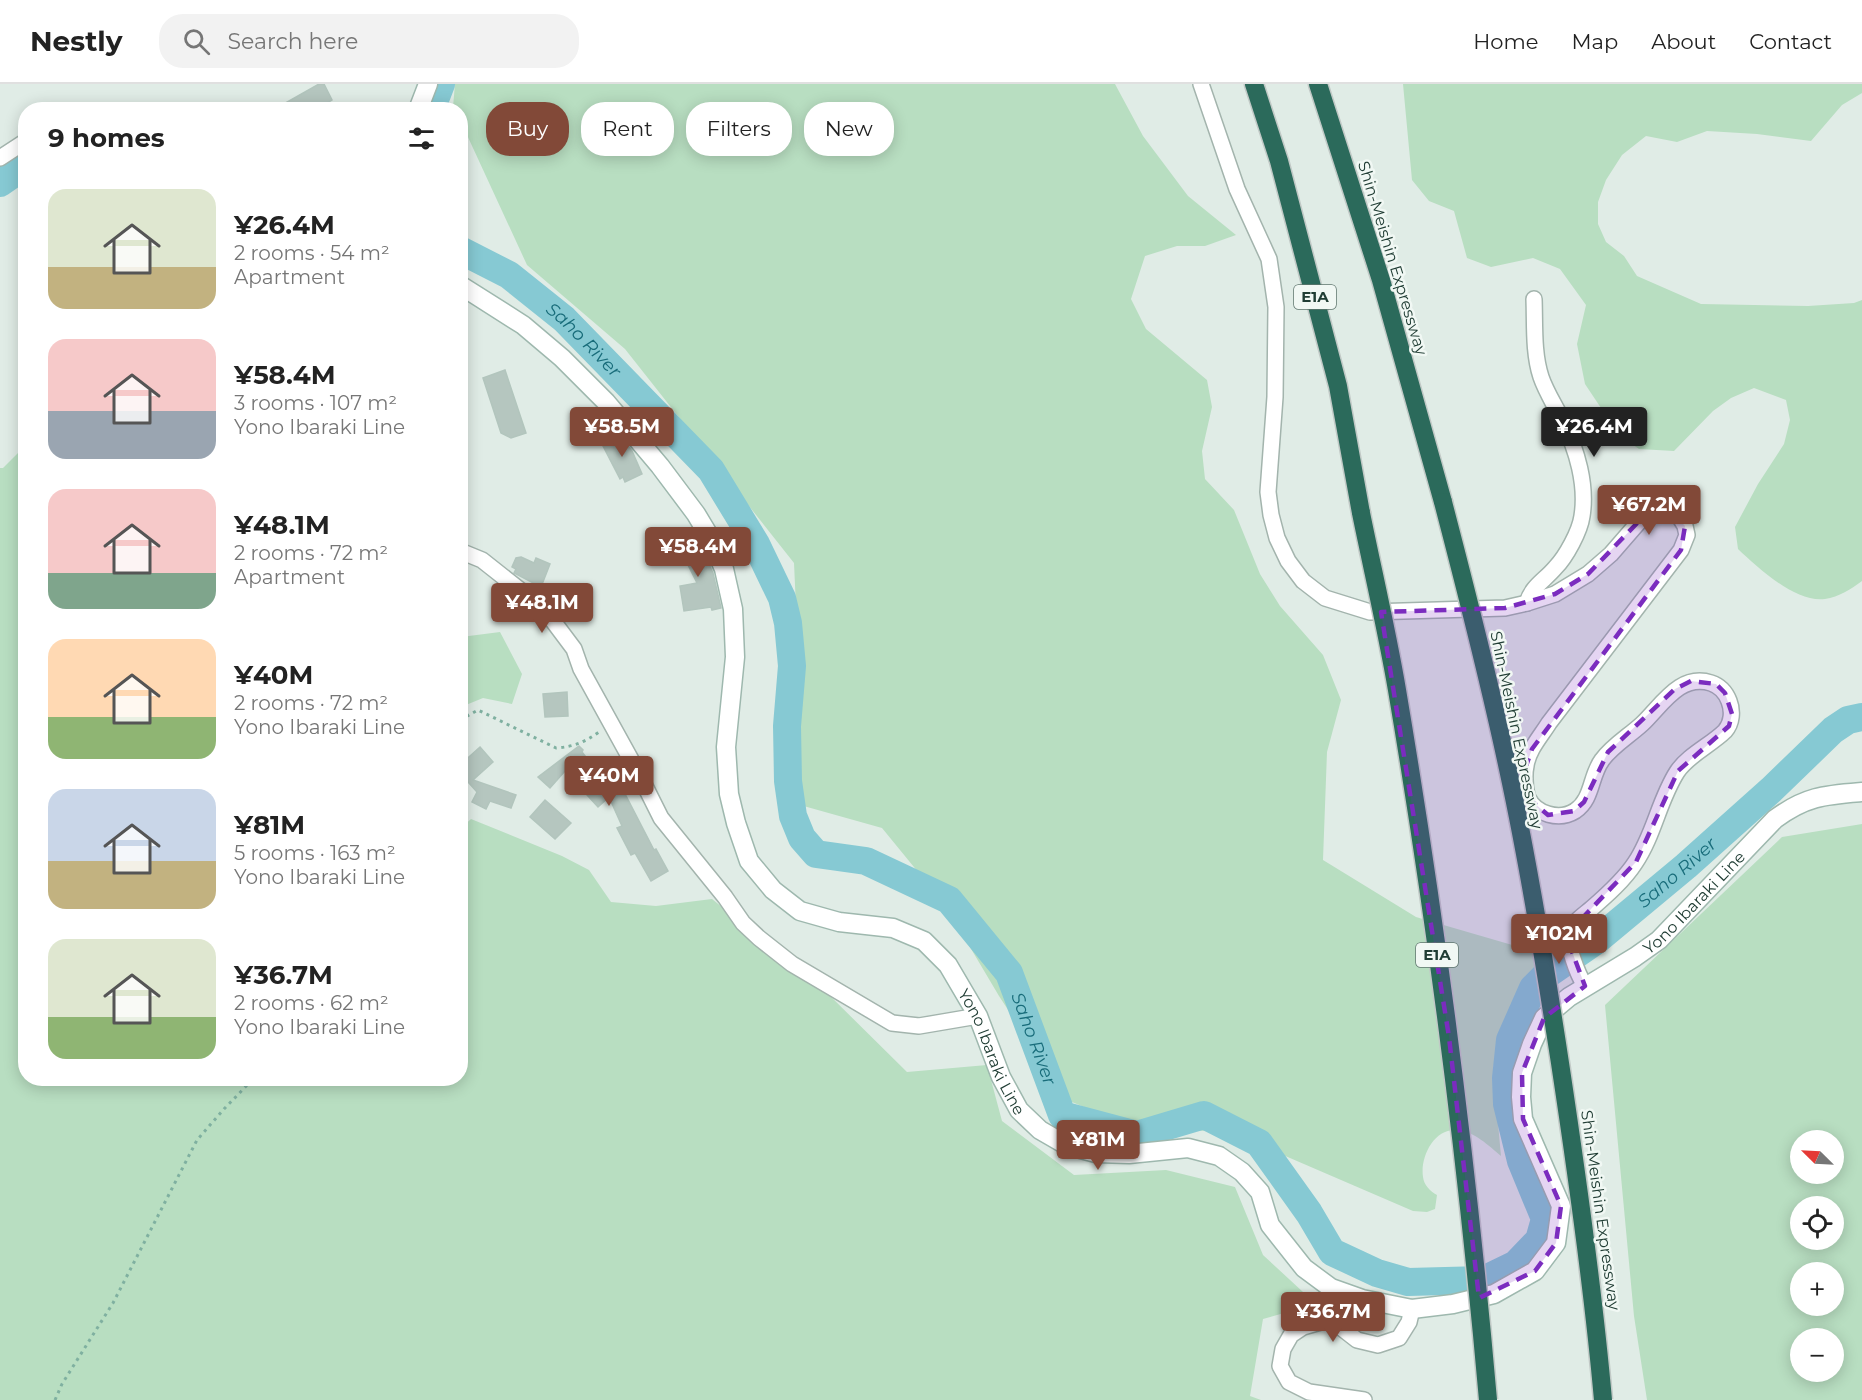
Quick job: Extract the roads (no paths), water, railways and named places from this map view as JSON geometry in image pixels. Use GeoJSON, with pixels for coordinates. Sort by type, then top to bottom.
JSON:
{"type":"FeatureCollection","features":[{"type":"Feature","properties":{"kind":"highway"},"geometry":{"type":"LineString","coordinates":[[1249,84],[1280,161]]}},
{"type":"Feature","properties":{"kind":"highway","name":"E1A"},"geometry":{"type":"LineString","coordinates":[[1254,84],[1280,161],[1338,386],[1397,689],[1449,1036],[1473,1227],[1488,1400]]}},
{"type":"Feature","properties":{"kind":"highway","name":"Shin-Meishin Expressway"},"geometry":{"type":"LineString","coordinates":[[1317,84],[1381,280],[1443,502],[1508,770],[1542,950],[1572,1141],[1597,1324],[1604,1400]]}},
{"type":"Feature","properties":{"kind":"main road"},"geometry":{"type":"LineString","coordinates":[[421,102],[428,84]]}},
{"type":"Feature","properties":{"kind":"main road","name":"Yono Ibaraki Line"},"geometry":{"type":"LineString","coordinates":[[468,290],[523,325],[562,358],[606,402],[660,466],[711,539],[724,569],[732,609],[735,657],[726,747],[729,794],[749,861],[773,890],[800,911],[839,922],[893,928],[924,941],[948,965],[978,1016],[1001,1077],[1018,1110],[1040,1130],[1066,1145],[1096,1153],[1130,1154],[1188,1148],[1219,1156],[1242,1173],[1260,1192],[1270,1225],[1304,1268],[1331,1288],[1362,1299],[1412,1309],[1453,1304],[1494,1294],[1535,1271],[1556,1243],[1561,1206],[1523,1119],[1521,1097],[1522,1073],[1544,1018],[1583,982],[1635,957],[1659,940],[1775,819],[1794,805],[1824,795],[1862,792]]}},
{"type":"Feature","properties":{"kind":"street"},"geometry":{"type":"LineString","coordinates":[[1202,84],[1237,189],[1269,259],[1276,318],[1275,397],[1269,492],[1271,515],[1277,538],[1288,561],[1303,581],[1325,598],[1370,612],[1504,608],[1555,594],[1588,574],[1611,554],[1644,516],[1655,509],[1669,509],[1685,526],[1687,535],[1668,569],[1549,723],[1532,749],[1526,766],[1527,797],[1536,808],[1548,815],[1563,816],[1574,812],[1584,802],[1599,763],[1608,752],[1647,719],[1675,689],[1690,681],[1705,681],[1716,684],[1725,693],[1730,703],[1732,714],[1729,726],[1678,771],[1636,862],[1617,885],[1576,922],[1569,932],[1568,941],[1583,982]]}},
{"type":"Feature","properties":{"kind":"street"},"geometry":{"type":"LineString","coordinates":[[0,158],[18,146]]}},
{"type":"Feature","properties":{"kind":"street"},"geometry":{"type":"LineString","coordinates":[[1527,603],[1537,584],[1555,568],[1569,548],[1582,517],[1583,496],[1583,485],[1576,456],[1565,425],[1541,377],[1537,356],[1534,299]]}},
{"type":"Feature","properties":{"kind":"street"},"geometry":{"type":"LineString","coordinates":[[468,554],[482,560],[544,609],[574,649],[580,669],[661,818],[725,897],[743,923],[759,938],[792,964],[892,1023],[919,1026],[978,1016]]}},
{"type":"Feature","properties":{"kind":"street"},"geometry":{"type":"LineString","coordinates":[[1364,1400],[1308,1392],[1289,1382],[1280,1366],[1283,1348],[1291,1335],[1303,1327],[1324,1321],[1339,1326],[1357,1340],[1378,1345],[1399,1338],[1409,1322],[1412,1309]]}},
{"type":"Feature","properties":{"kind":"waterway","name":"Saho River"},"geometry":{"type":"LineString","coordinates":[[434,102],[441,84]]}},
{"type":"Feature","properties":{"kind":"waterway"},"geometry":{"type":"LineString","coordinates":[[0,183],[18,171]]}},
{"type":"Feature","properties":{"kind":"waterway","name":"Saho River"},"geometry":{"type":"LineString","coordinates":[[468,254],[509,275],[564,319],[711,470],[756,544],[782,598],[788,623],[792,666],[787,726],[788,781],[793,816],[802,838],[816,854],[866,861],[949,900],[1009,973],[1062,1115],[1137,1135],[1204,1115],[1259,1143],[1309,1213],[1332,1252],[1377,1273],[1408,1282],[1483,1280],[1516,1264],[1539,1240],[1545,1219],[1521,1161],[1507,1104],[1506,1078],[1510,1040],[1533,988],[1545,976],[1597,940],[1686,866],[1771,790],[1833,730],[1848,720],[1862,717]]}}]}
